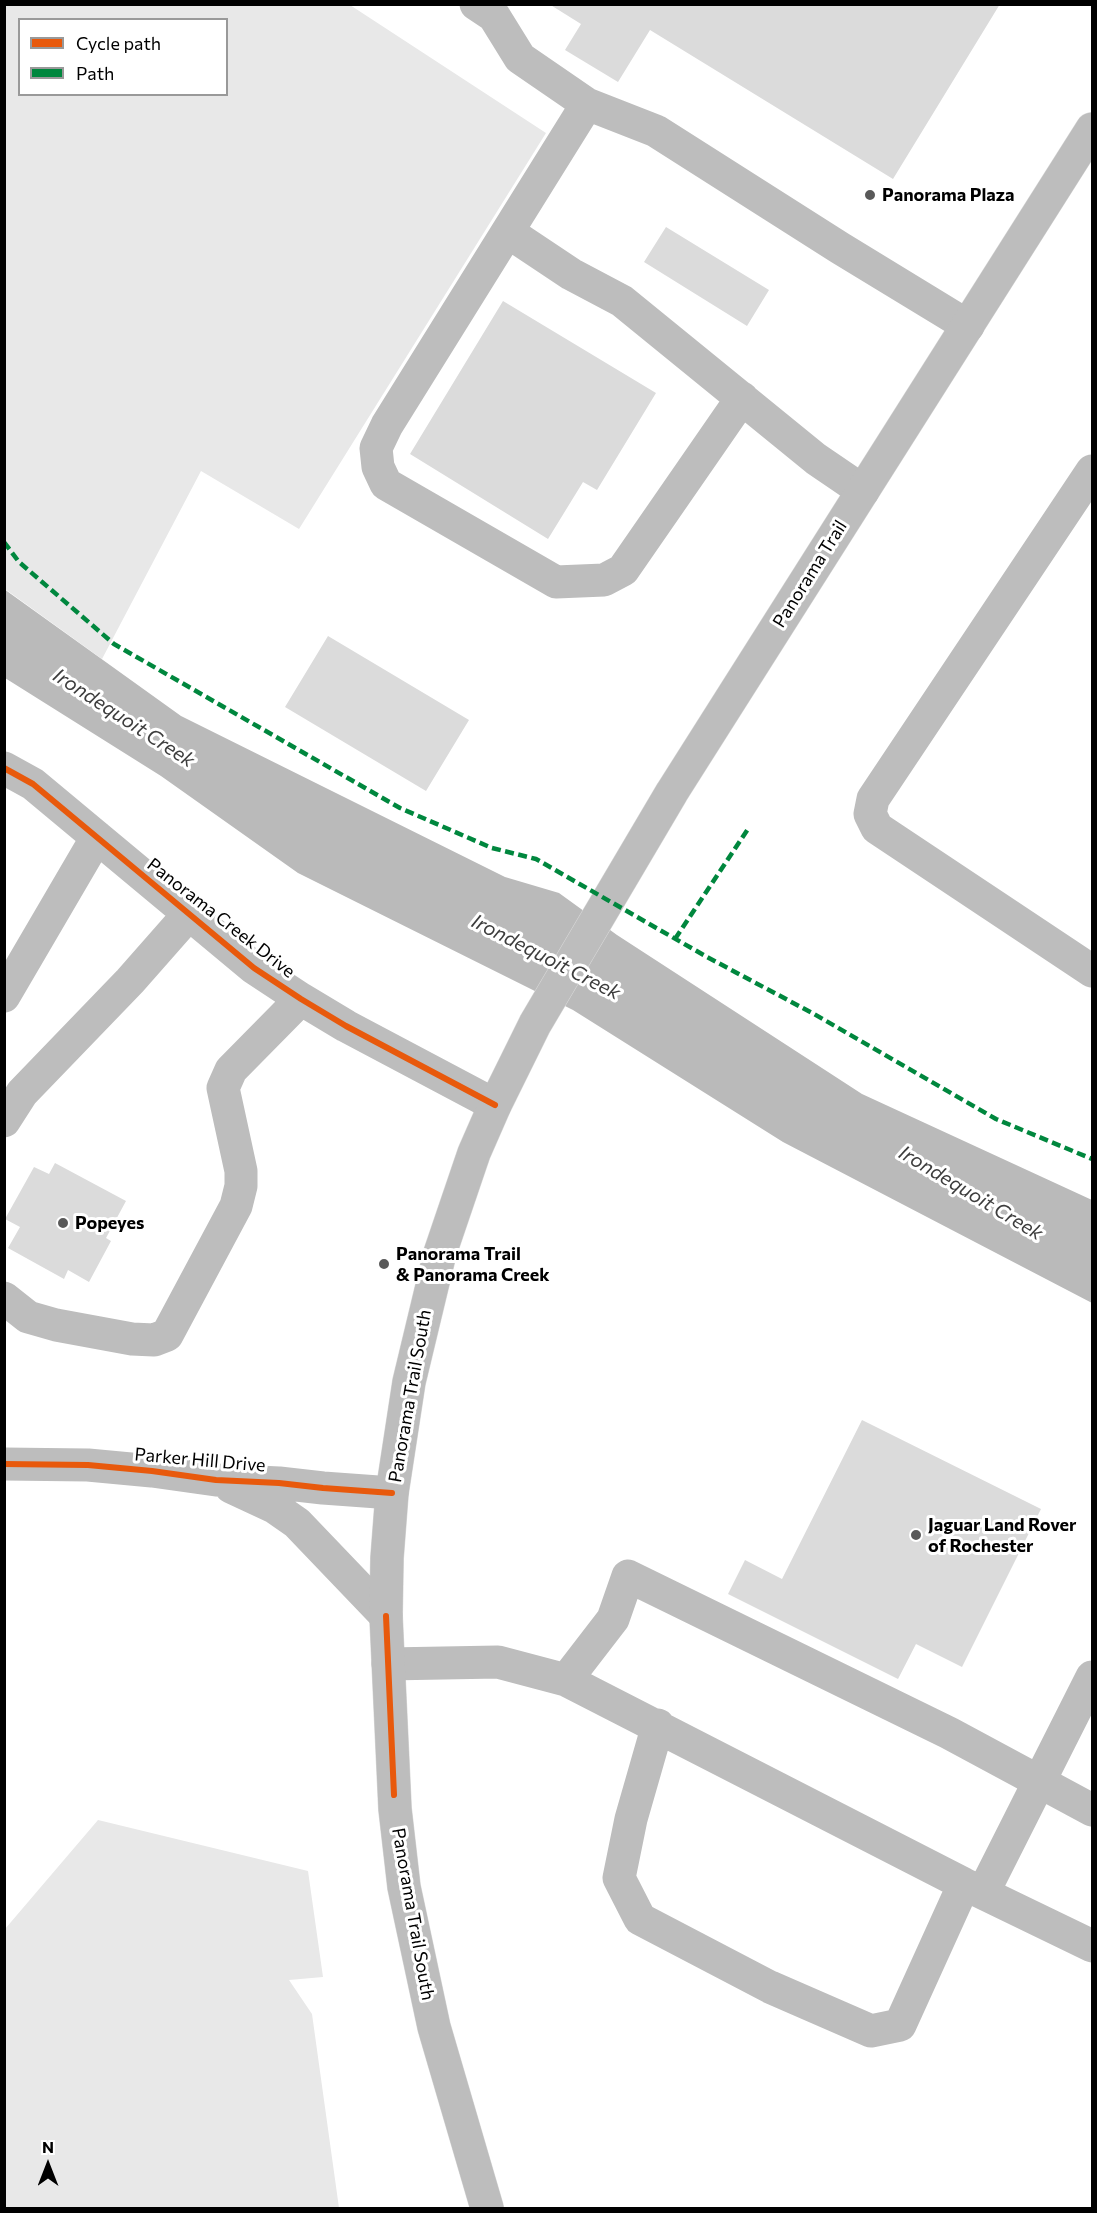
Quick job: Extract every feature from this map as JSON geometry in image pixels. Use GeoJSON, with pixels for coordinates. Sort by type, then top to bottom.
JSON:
{"type":"FeatureCollection","features":[{"type":"Feature","properties":{"kind":"main road"},"geometry":{"type":"LineString","coordinates":[[476,4],[494,16],[520,58],[587,104],[656,131],[968,326]]}},
{"type":"Feature","properties":{"kind":"main road"},"geometry":{"type":"LineString","coordinates":[[587,104],[383,433],[376,448],[378,467],[386,484],[556,582],[604,580],[623,570],[742,398]]}},
{"type":"Feature","properties":{"kind":"main road","name":"Panorama Trail"},"geometry":{"type":"LineString","coordinates":[[535,1024],[672,792],[1092,129]]}},
{"type":"Feature","properties":{"kind":"main road"},"geometry":{"type":"LineString","coordinates":[[508,232],[571,274],[622,301],[816,459],[863,491]]}},
{"type":"Feature","properties":{"kind":"main road"},"geometry":{"type":"LineString","coordinates":[[1092,471],[873,800],[870,814],[878,828],[1092,971]]}},
{"type":"Feature","properties":{"kind":"main road","name":"Panorama Creek Drive"},"geometry":{"type":"LineString","coordinates":[[4,768],[33,784],[254,968],[301,999],[495,1105]]}},
{"type":"Feature","properties":{"kind":"main road"},"geometry":{"type":"LineString","coordinates":[[4,996],[97,837]]}},
{"type":"Feature","properties":{"kind":"main road"},"geometry":{"type":"LineString","coordinates":[[4,1121],[22,1093],[130,981],[189,914]]}},
{"type":"Feature","properties":{"kind":"main road"},"geometry":{"type":"LineString","coordinates":[[4,1298],[28,1317],[56,1325],[132,1339],[154,1340],[167,1335],[236,1206],[241,1186],[241,1172],[223,1088],[231,1070],[301,999]]}},
{"type":"Feature","properties":{"kind":"main road","name":"Panorama Trail South"},"geometry":{"type":"LineString","coordinates":[[487,2208],[434,2027],[404,1887],[395,1809],[386,1617],[387,1558],[392,1493],[409,1382],[427,1301],[456,1200],[474,1153],[535,1024]]}},
{"type":"Feature","properties":{"kind":"main road","name":"Parker Hill Drive"},"geometry":{"type":"LineString","coordinates":[[4,1464],[88,1465],[216,1479],[279,1482],[392,1493]]}},
{"type":"Feature","properties":{"kind":"main road","name":"Parker Hill Drive"},"geometry":{"type":"LineString","coordinates":[[216,1479],[274,1507],[297,1523],[386,1617]]}},
{"type":"Feature","properties":{"kind":"main road"},"geometry":{"type":"LineString","coordinates":[[566,1680],[613,1619],[628,1576],[949,1733],[1092,1810]]}},
{"type":"Feature","properties":{"kind":"main road"},"geometry":{"type":"LineString","coordinates":[[388,1664],[498,1662],[566,1680],[973,1888],[1092,1946]]}},
{"type":"Feature","properties":{"kind":"main road"},"geometry":{"type":"LineString","coordinates":[[658,1725],[631,1819],[619,1878],[640,1918],[770,1987],[871,2031],[900,2025],[973,1888],[1038,1782],[1092,1677]]}},
{"type":"Feature","properties":{"kind":"shaded area"},"geometry":{"type":"Polygon","coordinates":[[[5,5],[350,5],[546,133],[299,529],[201,471],[102,659],[5,589],[5,5]]]}},
{"type":"Feature","properties":{"kind":"shaded area"},"geometry":{"type":"Polygon","coordinates":[[[98,1820],[308,1871],[323,1977],[289,1980],[312,2014],[339,2208],[5,2208],[5,1929],[98,1820]]]}},
{"type":"Feature","properties":{"kind":"water","name":"Irondequoit Creek"},"geometry":{"type":"Polygon","coordinates":[[[4,589],[181,716],[505,877],[559,893],[617,935],[862,1094],[1092,1200],[1092,1303],[783,1142],[573,1010],[298,873],[161,776],[5,678],[4,589]]]}},
{"type":"Feature","properties":{"kind":"building"},"geometry":{"type":"Polygon","coordinates":[[[549,4],[1000,4],[893,179],[650,30],[618,82],[565,50],[581,24],[549,4]]]}},
{"type":"Feature","properties":{"kind":"building"},"geometry":{"type":"Polygon","coordinates":[[[666,227],[769,290],[747,326],[644,262],[666,227]]]}},
{"type":"Feature","properties":{"kind":"building"},"geometry":{"type":"Polygon","coordinates":[[[503,301],[656,393],[597,490],[583,482],[548,539],[410,454],[503,301]]]}},
{"type":"Feature","properties":{"kind":"building"},"geometry":{"type":"Polygon","coordinates":[[[328,636],[469,720],[426,791],[285,707],[328,636]]]}},
{"type":"Feature","properties":{"kind":"building","name":"Popeyes"},"geometry":{"type":"Polygon","coordinates":[[[55,1163],[126,1201],[106,1238],[111,1241],[89,1282],[68,1270],[64,1279],[8,1248],[20,1227],[5,1219],[34,1167],[49,1174],[55,1163]]]}},
{"type":"Feature","properties":{"kind":"building","name":"Jaguar Land Rover of Rochester"},"geometry":{"type":"Polygon","coordinates":[[[862,1420],[1041,1509],[962,1667],[916,1644],[898,1679],[728,1594],[745,1560],[782,1579],[862,1420]]]}},
{"type":"Feature","properties":{"kind":"marked path"},"geometry":{"type":"LineString","coordinates":[[4,542],[19,562],[114,644],[400,808],[492,848],[536,859],[707,957],[814,1014],[996,1119],[1092,1159]]}},
{"type":"Feature","properties":{"kind":"marked path"},"geometry":{"type":"LineString","coordinates":[[675,939],[748,829]]}},
{"type":"Feature","properties":{"kind":"cycle path"},"geometry":{"type":"LineString","coordinates":[[4,768],[33,784],[254,968],[346,1026],[495,1105]]}},
{"type":"Feature","properties":{"kind":"cycle path"},"geometry":{"type":"LineString","coordinates":[[4,1464],[88,1465],[216,1480],[392,1493]]}},
{"type":"Feature","properties":{"kind":"cycle path"},"geometry":{"type":"LineString","coordinates":[[386,1616],[394,1795]]}},
{"type":"Feature","properties":{"kind":"place","name":"Panorama Plaza"},"geometry":{"type":"Point","coordinates":[870,195]}},
{"type":"Feature","properties":{"kind":"place","name":"Popeyes"},"geometry":{"type":"Point","coordinates":[63,1223]}},
{"type":"Feature","properties":{"kind":"place","name":"Panorama Trail & Panorama Creek"},"geometry":{"type":"Point","coordinates":[384,1264]}},
{"type":"Feature","properties":{"kind":"place","name":"Jaguar Land Rover of Rochester"},"geometry":{"type":"Point","coordinates":[916,1535]}}]}
